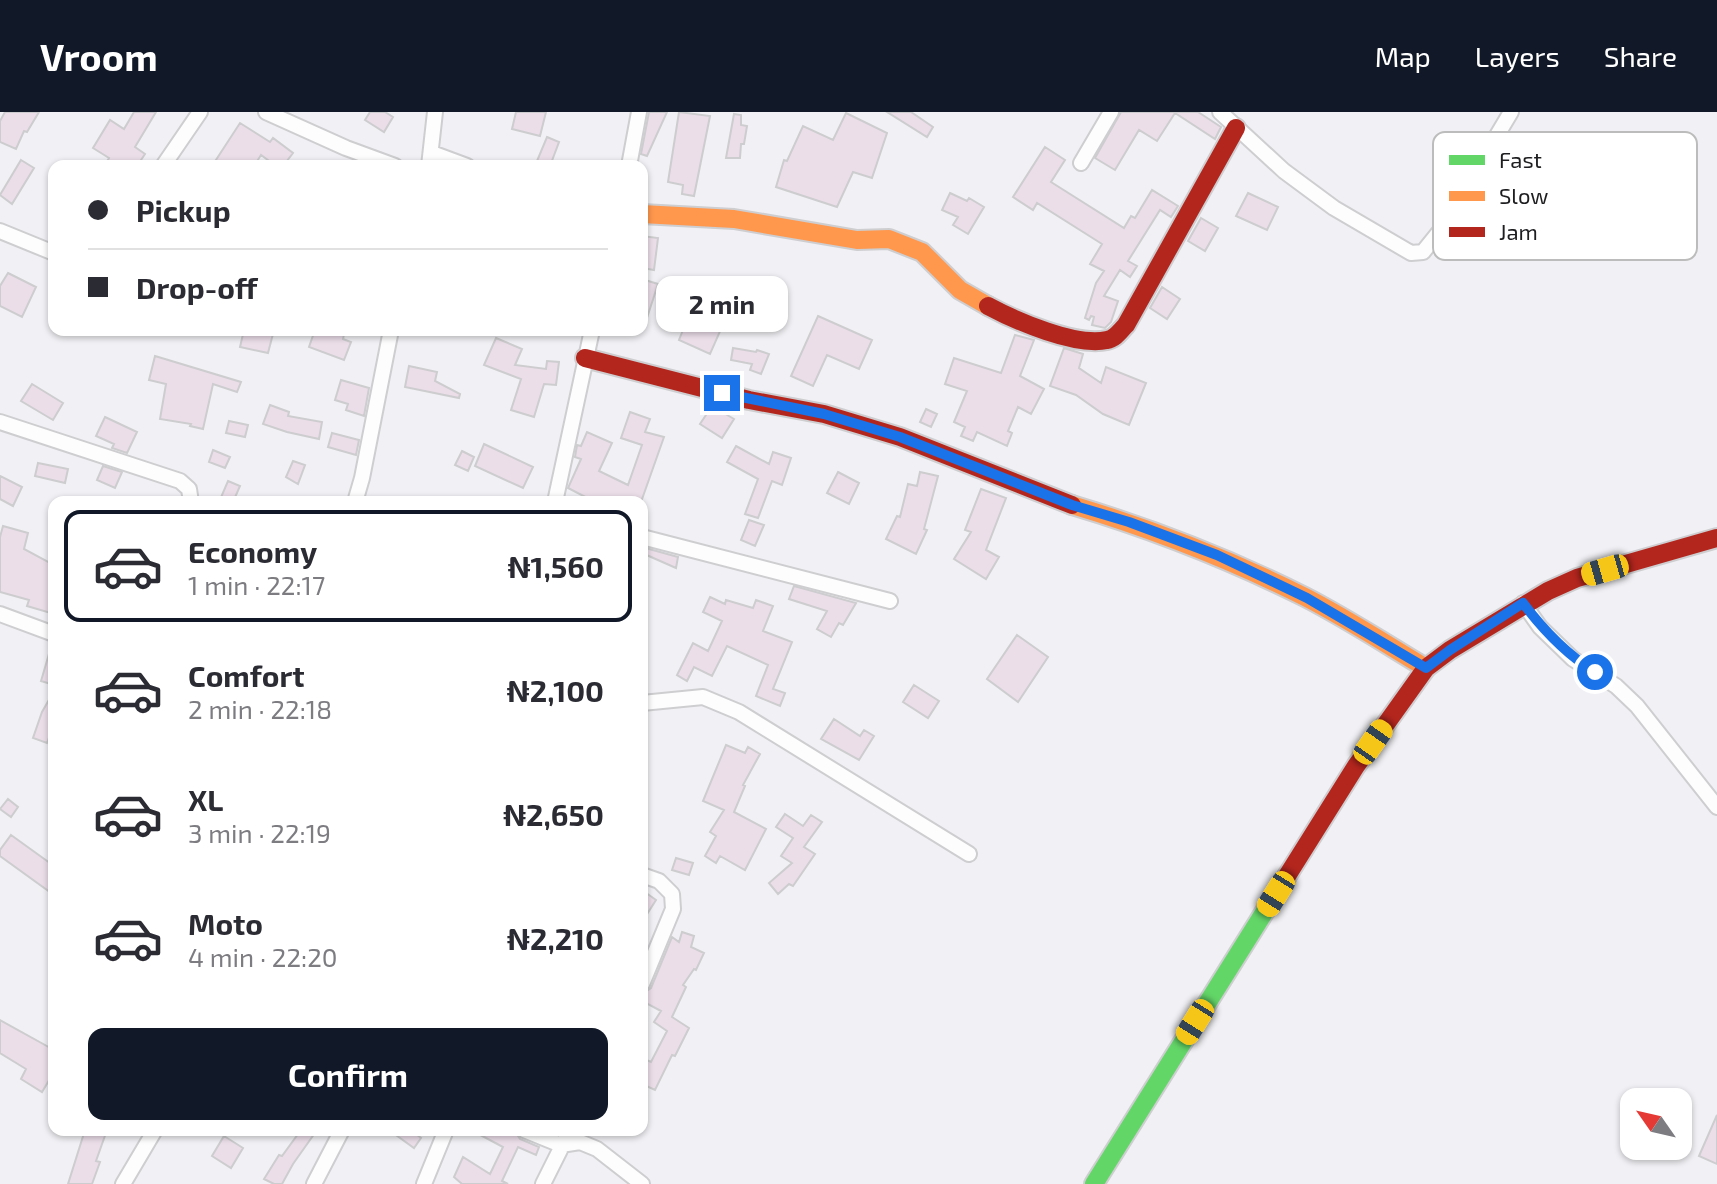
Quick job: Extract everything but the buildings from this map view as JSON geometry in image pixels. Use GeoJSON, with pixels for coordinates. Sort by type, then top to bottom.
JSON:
{"type":"FeatureCollection","features":[{"type":"Feature","properties":{"kind":"street"},"geometry":{"type":"LineString","coordinates":[[167,160],[200,112]]}},
{"type":"Feature","properties":{"kind":"street"},"geometry":{"type":"LineString","coordinates":[[266,112],[379,160]]}},
{"type":"Feature","properties":{"kind":"street"},"geometry":{"type":"LineString","coordinates":[[430,159],[435,112]]}},
{"type":"Feature","properties":{"kind":"street"},"geometry":{"type":"LineString","coordinates":[[630,160],[639,112]]}},
{"type":"Feature","properties":{"kind":"street"},"geometry":{"type":"LineString","coordinates":[[1081,163],[1111,112]]}},
{"type":"Feature","properties":{"kind":"street"},"geometry":{"type":"LineString","coordinates":[[1220,112],[1284,171],[1334,208],[1411,253],[1423,252],[1433,240]]}},
{"type":"Feature","properties":{"kind":"street"},"geometry":{"type":"LineString","coordinates":[[1499,132],[1511,112]]}},
{"type":"Feature","properties":{"kind":"street"},"geometry":{"type":"LineString","coordinates":[[648,214],[734,219],[857,240],[889,239],[922,252],[960,290],[1019,323],[1090,342],[1111,340],[1126,325],[1236,128]]}},
{"type":"Feature","properties":{"kind":"street"},"geometry":{"type":"LineString","coordinates":[[0,231],[48,251]]}},
{"type":"Feature","properties":{"kind":"street"},"geometry":{"type":"LineString","coordinates":[[357,496],[390,336]]}},
{"type":"Feature","properties":{"kind":"street"},"geometry":{"type":"LineString","coordinates":[[556,496],[590,336]]}},
{"type":"Feature","properties":{"kind":"street"},"geometry":{"type":"LineString","coordinates":[[585,358],[749,400],[824,414],[900,437],[1072,505],[1129,522],[1217,555],[1307,598],[1426,668]]}},
{"type":"Feature","properties":{"kind":"street"},"geometry":{"type":"LineString","coordinates":[[0,422],[180,481],[189,489],[190,496]]}},
{"type":"Feature","properties":{"kind":"street"},"geometry":{"type":"LineString","coordinates":[[1094,1184],[1356,766],[1426,668],[1523,603],[1577,578],[1717,538]]}},
{"type":"Feature","properties":{"kind":"street"},"geometry":{"type":"LineString","coordinates":[[648,539],[890,601]]}},
{"type":"Feature","properties":{"kind":"street"},"geometry":{"type":"LineString","coordinates":[[1523,603],[1540,627],[1573,659],[1616,686],[1637,706],[1717,807]]}},
{"type":"Feature","properties":{"kind":"street"},"geometry":{"type":"LineString","coordinates":[[0,614],[48,632]]}},
{"type":"Feature","properties":{"kind":"street"},"geometry":{"type":"LineString","coordinates":[[648,702],[703,697],[739,712],[969,854]]}},
{"type":"Feature","properties":{"kind":"street"},"geometry":{"type":"LineString","coordinates":[[648,877],[659,881],[672,894],[673,909],[648,969]]}},
{"type":"Feature","properties":{"kind":"street"},"geometry":{"type":"LineString","coordinates":[[123,1184],[151,1136]]}},
{"type":"Feature","properties":{"kind":"street"},"geometry":{"type":"LineString","coordinates":[[314,1184],[339,1136]]}},
{"type":"Feature","properties":{"kind":"street"},"geometry":{"type":"LineString","coordinates":[[424,1184],[444,1136]]}},
{"type":"Feature","properties":{"kind":"street"},"geometry":{"type":"LineString","coordinates":[[539,1136],[561,1145],[580,1142],[597,1149],[642,1184]]}},
{"type":"Feature","properties":{"kind":"street"},"geometry":{"type":"LineString","coordinates":[[543,1184],[566,1136]]}},
{"type":"Feature","properties":{"kind":"traffic: fast"},"geometry":{"type":"LineString","coordinates":[[1094,1184],[1287,876]]}},
{"type":"Feature","properties":{"kind":"traffic: slow"},"geometry":{"type":"LineString","coordinates":[[648,214],[734,219],[857,240],[889,239],[922,252],[960,290],[988,306]]}},
{"type":"Feature","properties":{"kind":"traffic: slow"},"geometry":{"type":"LineString","coordinates":[[1072,505],[1131,524],[1248,570],[1336,614],[1426,668]]}},
{"type":"Feature","properties":{"kind":"traffic: jam"},"geometry":{"type":"LineString","coordinates":[[988,306],[1030,325],[1079,340],[1107,340],[1115,336],[1126,325],[1236,128]]}},
{"type":"Feature","properties":{"kind":"traffic: jam"},"geometry":{"type":"LineString","coordinates":[[585,358],[749,400],[824,414],[900,437],[1072,505]]}},
{"type":"Feature","properties":{"kind":"traffic: jam"},"geometry":{"type":"LineString","coordinates":[[1287,876],[1356,766],[1426,668],[1450,650],[1548,591],[1577,578],[1717,538]]}},
{"type":"Feature","properties":{"kind":"route"},"geometry":{"type":"LineString","coordinates":[[722,393],[824,414],[900,437],[1072,505],[1129,522],[1217,555],[1307,598],[1426,668],[1523,603],[1540,627],[1573,659],[1595,672]]}}]}
